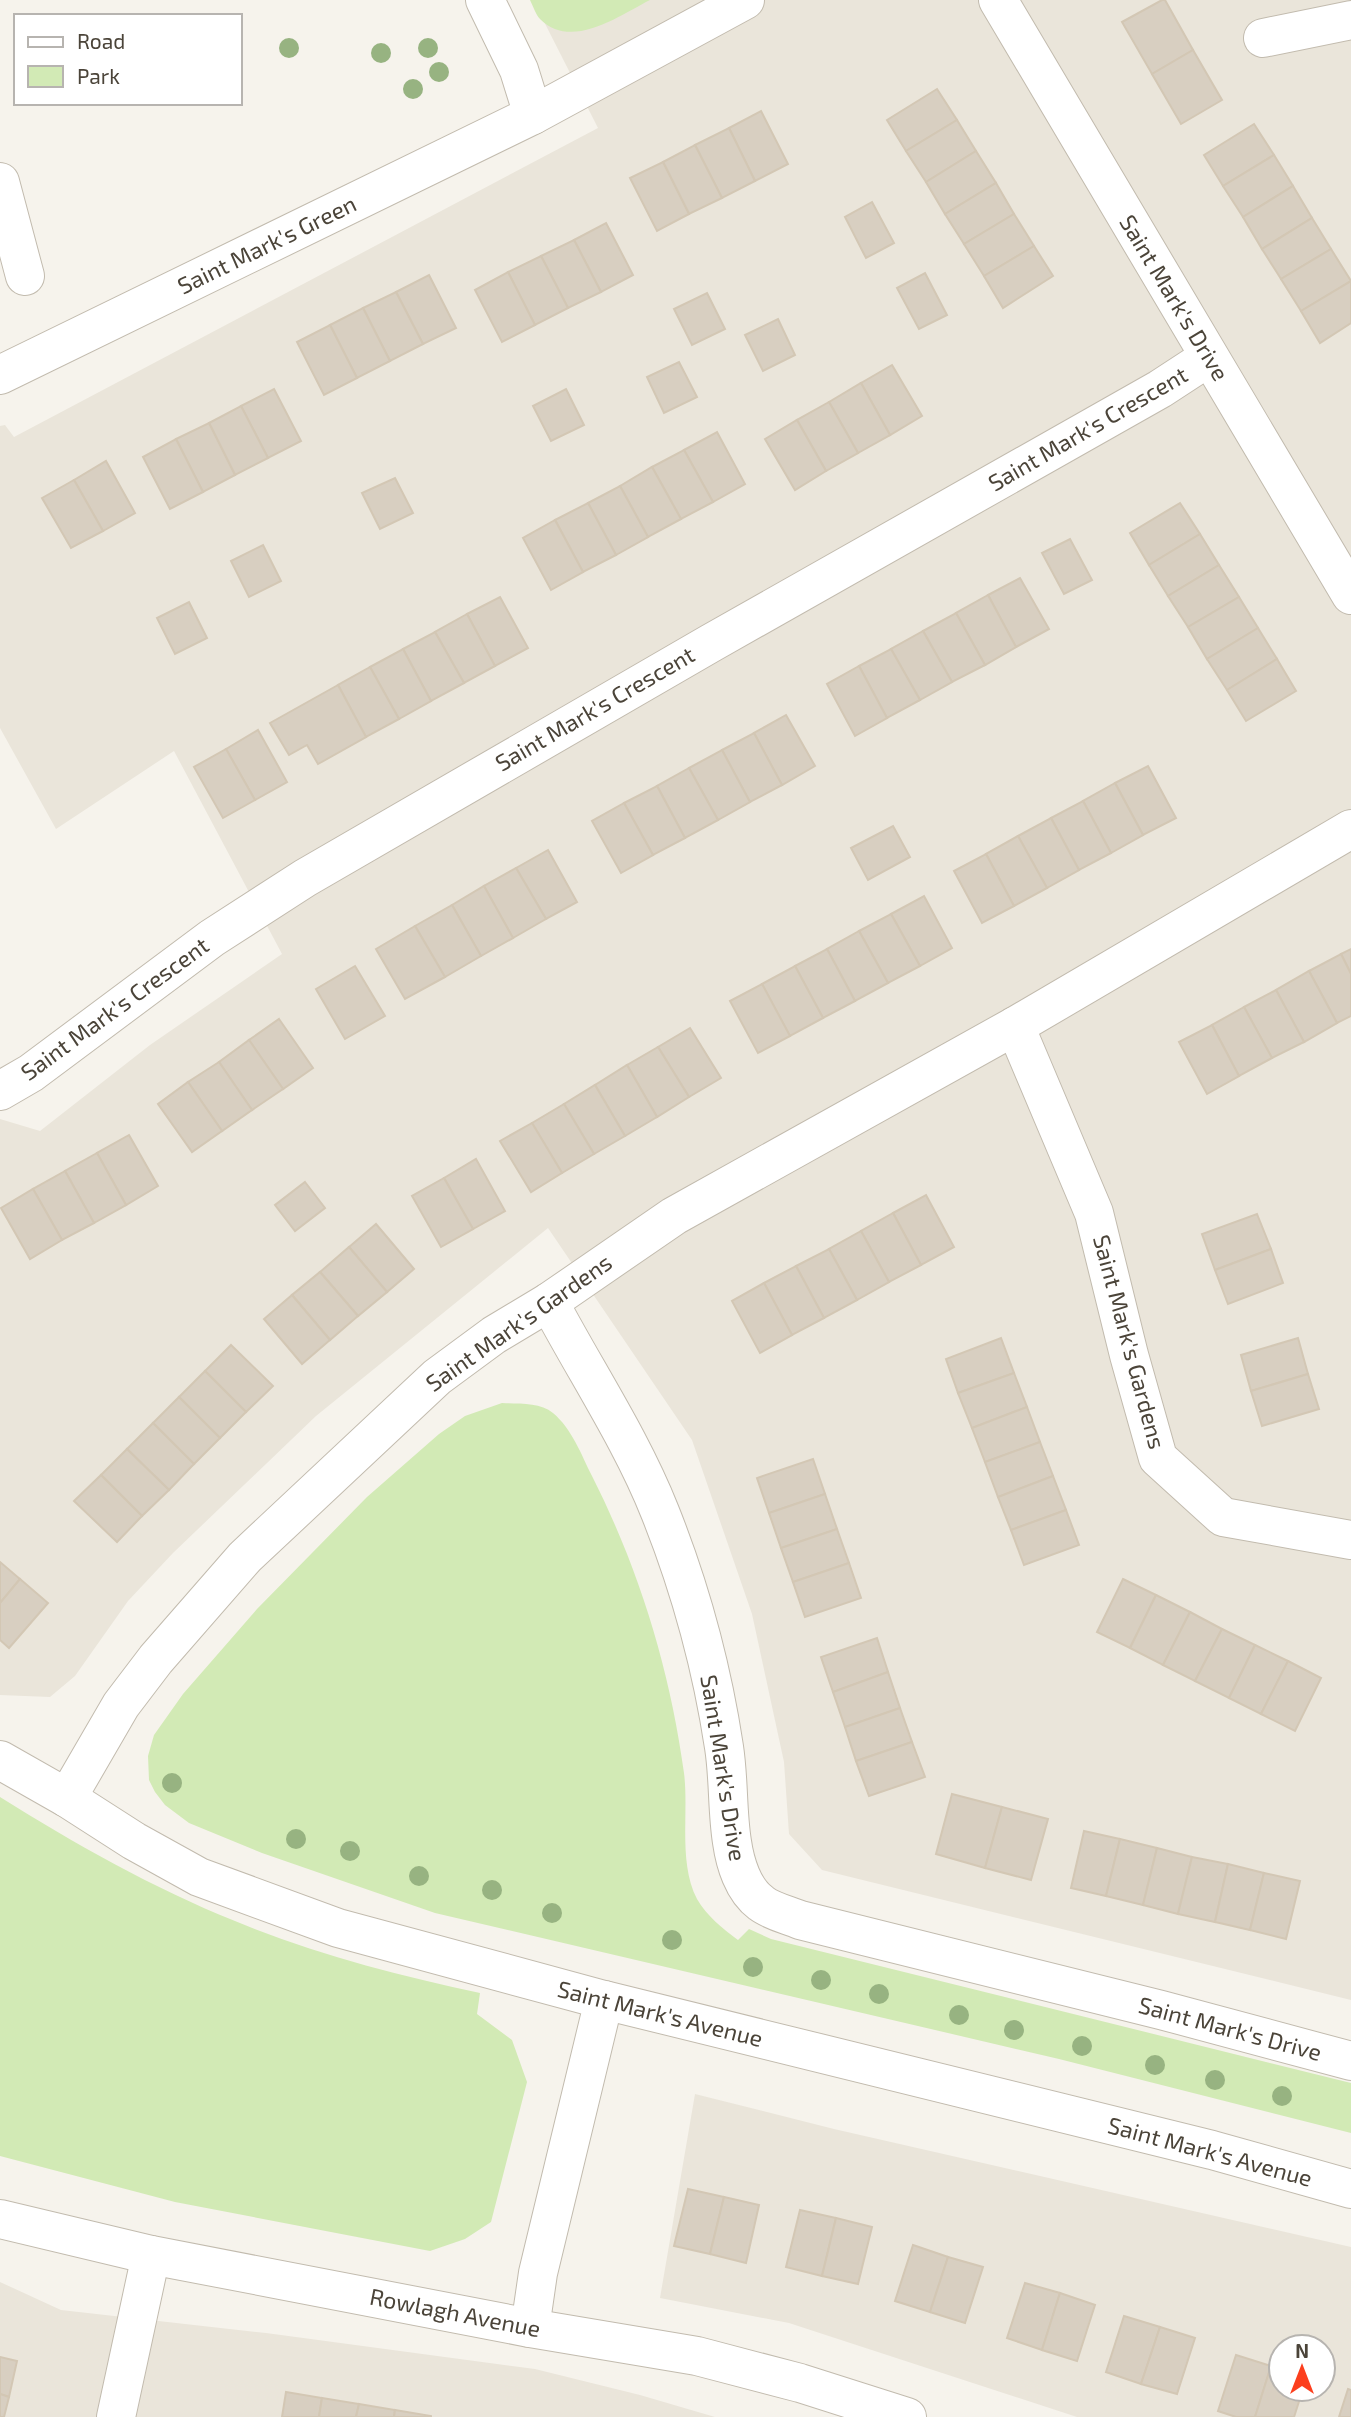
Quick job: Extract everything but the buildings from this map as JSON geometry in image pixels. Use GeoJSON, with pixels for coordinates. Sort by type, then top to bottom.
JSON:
{"type":"FeatureCollection","features":[{"type":"Feature","properties":{"kind":"street"},"geometry":{"type":"LineString","coordinates":[[485,0],[519,70],[533,115]]}},
{"type":"Feature","properties":{"kind":"street","name":"Saint Mark's Green"},"geometry":{"type":"LineString","coordinates":[[0,376],[533,115],[745,0]]}},
{"type":"Feature","properties":{"kind":"street","name":"Saint Mark's Drive"},"geometry":{"type":"LineString","coordinates":[[998,0],[1351,595]]}},
{"type":"Feature","properties":{"kind":"street"},"geometry":{"type":"LineString","coordinates":[[1263,38],[1351,20]]}},
{"type":"Feature","properties":{"kind":"street"},"geometry":{"type":"LineString","coordinates":[[0,182],[25,275]]}},
{"type":"Feature","properties":{"kind":"street","name":"Saint Mark's Crescent"},"geometry":{"type":"LineString","coordinates":[[0,1091],[31,1073],[212,938],[305,878],[711,643],[1148,396],[1209,357]]}},
{"type":"Feature","properties":{"kind":"street","name":"Saint Mark's Gardens"},"geometry":{"type":"LineString","coordinates":[[67,1798],[121,1704],[156,1659],[245,1557],[437,1377],[494,1335],[549,1302],[674,1216],[1015,1026],[1351,829]]}},
{"type":"Feature","properties":{"kind":"street","name":"Saint Mark's Gardens"},"geometry":{"type":"LineString","coordinates":[[1015,1026],[1094,1213],[1158,1458],[1223,1517],[1351,1540]]}},
{"type":"Feature","properties":{"kind":"street","name":"Saint Mark's Drive"},"geometry":{"type":"LineString","coordinates":[[549,1302],[619,1427],[660,1512],[695,1618],[717,1708],[737,1866],[752,1893],[761,1903],[800,1920],[1161,2010],[1351,2061]]}},
{"type":"Feature","properties":{"kind":"street","name":"Saint Mark's Avenue"},"geometry":{"type":"LineString","coordinates":[[0,1760],[199,1877],[338,1928],[604,2000],[1212,2150],[1351,2189]]}},
{"type":"Feature","properties":{"kind":"street"},"geometry":{"type":"LineString","coordinates":[[530,2329],[538,2273],[596,2043],[604,2000]]}},
{"type":"Feature","properties":{"kind":"street","name":"Rowlagh Avenue"},"geometry":{"type":"LineString","coordinates":[[0,2220],[151,2255],[530,2329],[697,2356],[800,2383],[907,2417]]}},
{"type":"Feature","properties":{"kind":"street"},"geometry":{"type":"LineString","coordinates":[[116,2417],[151,2255]]}},
{"type":"Feature","properties":{"kind":"shaded area"},"geometry":{"type":"Polygon","coordinates":[[[533,0],[1351,0],[1351,2000],[822,1870],[789,1834],[784,1762],[752,1614],[692,1440],[548,1228],[316,1416],[173,1553],[128,1601],[75,1676],[50,1697],[0,1695],[0,1119],[40,1131],[150,1045],[282,954],[174,751],[56,829],[0,728],[0,426],[5,425],[14,437],[598,128],[533,0]]]}},
{"type":"Feature","properties":{"kind":"shaded area"},"geometry":{"type":"Polygon","coordinates":[[[695,2094],[834,2129],[1351,2247],[1351,2417],[1077,2417],[789,2323],[660,2298],[695,2094]]]}},
{"type":"Feature","properties":{"kind":"shaded area"},"geometry":{"type":"Polygon","coordinates":[[[0,2282],[61,2310],[266,2333],[535,2369],[715,2417],[0,2417],[0,2282]]]}},
{"type":"Feature","properties":{"kind":"green space"},"geometry":{"type":"Polygon","coordinates":[[[530,0],[650,0],[596,27],[566,32],[553,28],[540,19],[530,0]]]}},
{"type":"Feature","properties":{"kind":"green space"},"geometry":{"type":"Polygon","coordinates":[[[502,1403],[542,1407],[560,1419],[571,1434],[609,1511],[638,1583],[670,1696],[684,1773],[686,1853],[691,1885],[701,1905],[721,1926],[738,1940],[749,1929],[771,1939],[1351,2083],[1351,2133],[1059,2059],[435,1913],[262,1853],[189,1823],[165,1805],[149,1780],[148,1756],[154,1735],[183,1694],[257,1609],[367,1497],[439,1434],[465,1416],[502,1403]]]}},
{"type":"Feature","properties":{"kind":"green space"},"geometry":{"type":"Polygon","coordinates":[[[0,1797],[115,1864],[235,1921],[356,1963],[480,1993],[477,2014],[512,2040],[527,2082],[491,2222],[465,2239],[430,2251],[175,2202],[0,2156],[0,1797]]]}}]}
